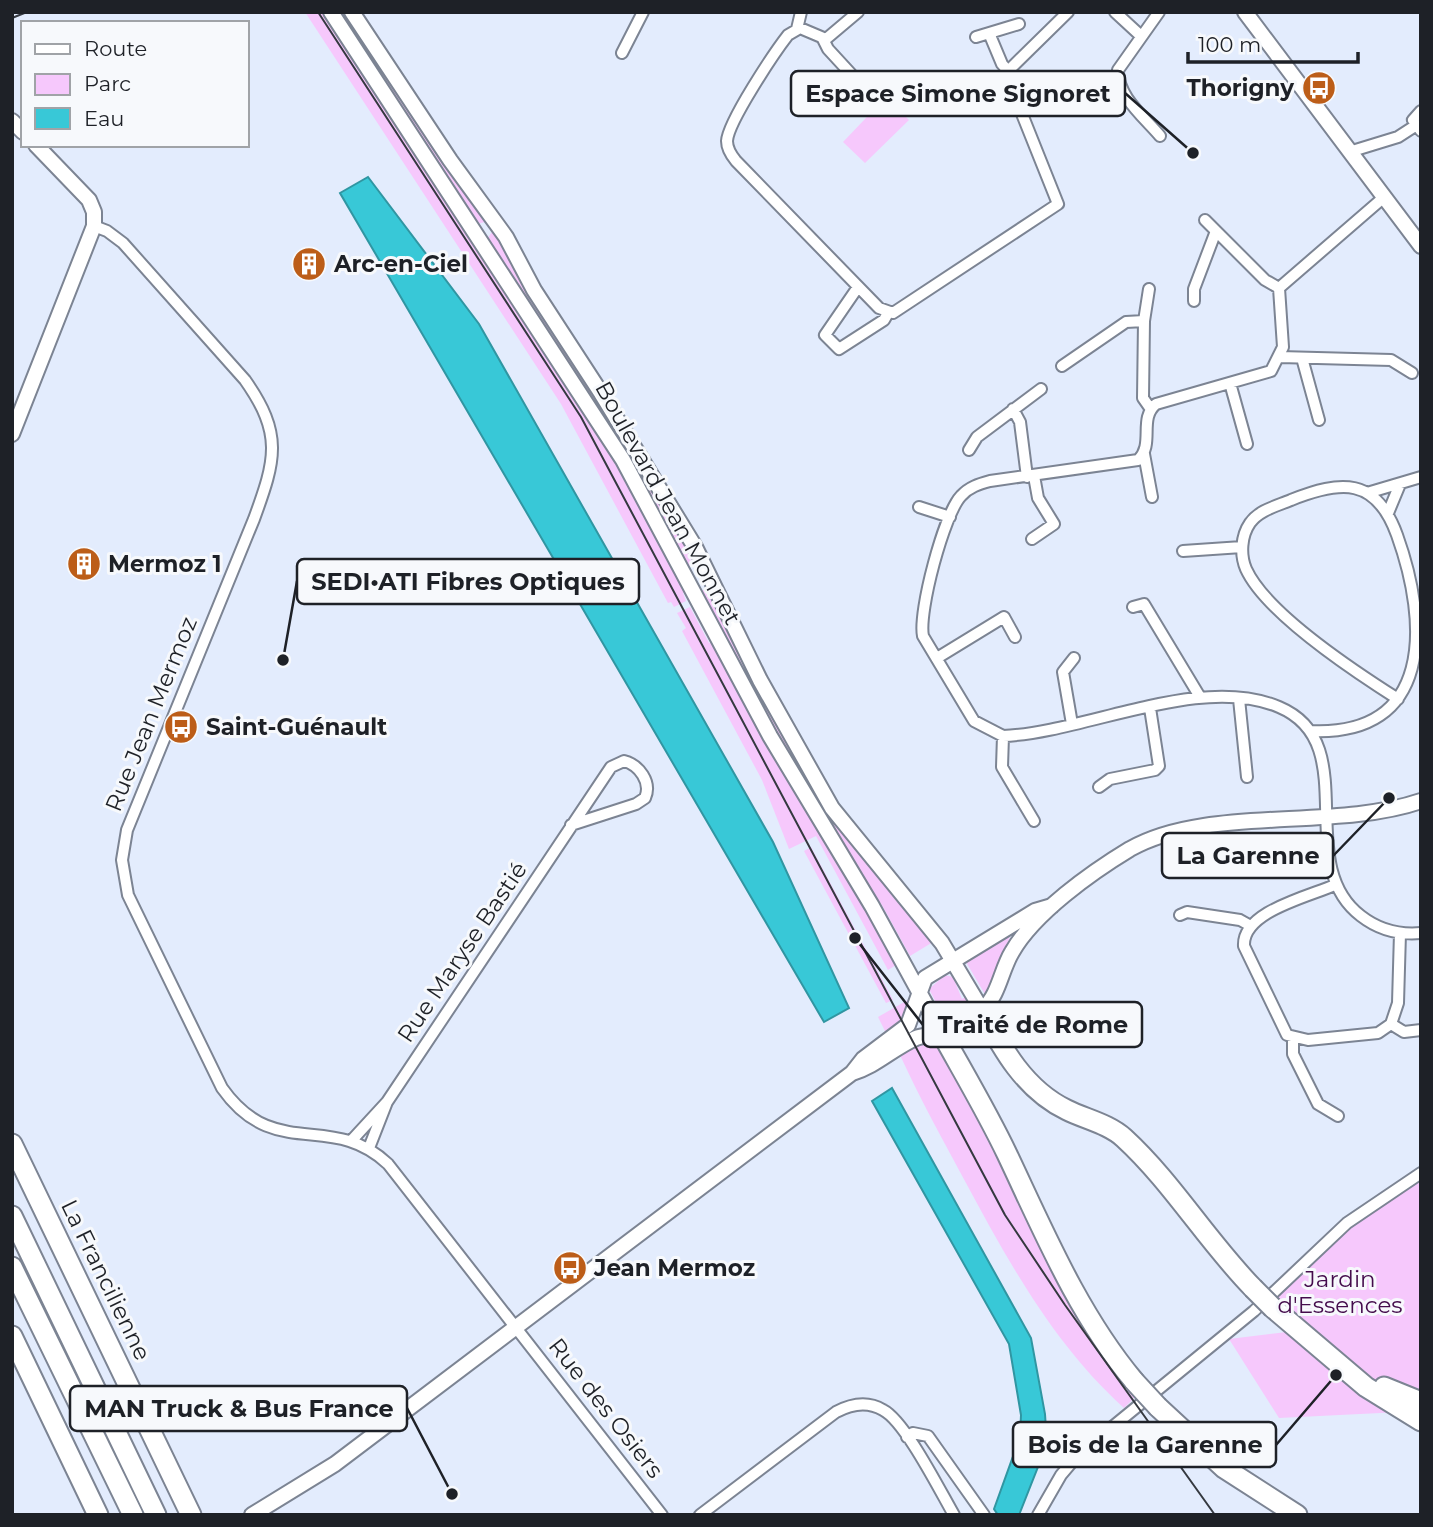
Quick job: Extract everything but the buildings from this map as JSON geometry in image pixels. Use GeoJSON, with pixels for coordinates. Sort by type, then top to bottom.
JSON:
{"type":"FeatureCollection","features":[{"type":"Feature","properties":{"kind":"highway"},"geometry":{"type":"LineString","coordinates":[[982,1010],[1005,1055],[1032,1084],[1063,1108],[1122,1136],[1225,1259],[1273,1308],[1366,1388],[1421,1421]]}},
{"type":"Feature","properties":{"kind":"highway"},"geometry":{"type":"LineString","coordinates":[[941,1032],[1006,1153],[1062,1270],[1111,1353],[1158,1407],[1224,1468],[1297,1515]]}},
{"type":"Feature","properties":{"kind":"highway","name":"La Francilienne"},"geometry":{"type":"LineString","coordinates":[[12,1143],[191,1515]]}},
{"type":"Feature","properties":{"kind":"highway"},"geometry":{"type":"LineString","coordinates":[[12,1216],[156,1515]]}},
{"type":"Feature","properties":{"kind":"highway"},"geometry":{"type":"LineString","coordinates":[[12,1267],[133,1515]]}},
{"type":"Feature","properties":{"kind":"highway"},"geometry":{"type":"LineString","coordinates":[[12,1336],[99,1515]]}},
{"type":"Feature","properties":{"kind":"highway"},"geometry":{"type":"LineString","coordinates":[[1351,1373],[1421,1402]]}},
{"type":"Feature","properties":{"kind":"main road","name":"Boulevard Jean Monnet"},"geometry":{"type":"LineString","coordinates":[[331,12],[623,460],[770,736],[941,1032]]}},
{"type":"Feature","properties":{"kind":"main road"},"geometry":{"type":"LineString","coordinates":[[352,12],[450,160],[506,237],[534,289],[688,535],[760,680],[832,808],[954,961],[982,1010]]}},
{"type":"Feature","properties":{"kind":"main road"},"geometry":{"type":"LineString","coordinates":[[1245,12],[1382,198],[1421,246]]}},
{"type":"Feature","properties":{"kind":"main road"},"geometry":{"type":"LineString","coordinates":[[12,434],[94,226],[94,212],[89,200],[38,147]]}},
{"type":"Feature","properties":{"kind":"main road"},"geometry":{"type":"LineString","coordinates":[[852,1073],[869,1068],[918,1037],[941,1032],[982,1010],[991,1000],[1011,953],[1024,934],[1052,906],[1132,848],[1165,835],[1231,824],[1377,813],[1421,801]]}},
{"type":"Feature","properties":{"kind":"main road"},"geometry":{"type":"LineString","coordinates":[[252,1515],[335,1464],[852,1073],[863,1059],[908,1025],[925,978],[1035,911],[1052,906]]}},
{"type":"Feature","properties":{"kind":"street"},"geometry":{"type":"LineString","coordinates":[[622,53],[643,12]]}},
{"type":"Feature","properties":{"kind":"street"},"geometry":{"type":"LineString","coordinates":[[802,12],[797,29],[781,44],[728,133],[727,146],[736,161],[858,287],[879,308],[888,313]]}},
{"type":"Feature","properties":{"kind":"street"},"geometry":{"type":"LineString","coordinates":[[823,39],[833,36],[858,12]]}},
{"type":"Feature","properties":{"kind":"street"},"geometry":{"type":"LineString","coordinates":[[1009,72],[1068,12]]}},
{"type":"Feature","properties":{"kind":"street"},"geometry":{"type":"LineString","coordinates":[[1115,12],[1141,36]]}},
{"type":"Feature","properties":{"kind":"street"},"geometry":{"type":"LineString","coordinates":[[1159,12],[1118,70],[1117,81],[1122,91],[1160,136]]}},
{"type":"Feature","properties":{"kind":"street"},"geometry":{"type":"LineString","coordinates":[[976,37],[1019,24]]}},
{"type":"Feature","properties":{"kind":"street"},"geometry":{"type":"LineString","coordinates":[[797,29],[807,29],[823,39],[828,49],[851,74]]}},
{"type":"Feature","properties":{"kind":"street"},"geometry":{"type":"LineString","coordinates":[[858,287],[825,335],[839,349],[884,320],[888,313],[909,303],[1058,204],[1010,85],[1009,72],[1002,64],[989,33]]}},
{"type":"Feature","properties":{"kind":"street"},"geometry":{"type":"LineString","coordinates":[[1349,152],[1418,129],[1414,117],[1421,111]]}},
{"type":"Feature","properties":{"kind":"street"},"geometry":{"type":"LineString","coordinates":[[1279,288],[1382,198]]}},
{"type":"Feature","properties":{"kind":"street"},"geometry":{"type":"LineString","coordinates":[[1205,220],[1265,280],[1279,288]]}},
{"type":"Feature","properties":{"kind":"street","name":"Rue Jean Mermoz"},"geometry":{"type":"LineString","coordinates":[[94,226],[107,231],[123,243],[245,380],[261,402],[271,427],[273,447],[271,466],[254,519],[127,830],[122,860],[128,895],[222,1088],[232,1102],[244,1114],[271,1129],[352,1140],[369,1147],[402,1179],[517,1326]]}},
{"type":"Feature","properties":{"kind":"street"},"geometry":{"type":"LineString","coordinates":[[1194,300],[1195,289],[1216,231]]}},
{"type":"Feature","properties":{"kind":"street"},"geometry":{"type":"LineString","coordinates":[[1150,408],[1164,401],[1271,371],[1280,357],[1283,329],[1279,288]]}},
{"type":"Feature","properties":{"kind":"street"},"geometry":{"type":"LineString","coordinates":[[1149,289],[1144,321],[1143,398],[1150,408],[1144,454],[1152,497]]}},
{"type":"Feature","properties":{"kind":"street"},"geometry":{"type":"LineString","coordinates":[[1062,366],[1126,322],[1144,321]]}},
{"type":"Feature","properties":{"kind":"street"},"geometry":{"type":"LineString","coordinates":[[1280,357],[1391,359],[1412,373]]}},
{"type":"Feature","properties":{"kind":"street"},"geometry":{"type":"LineString","coordinates":[[1302,358],[1319,420]]}},
{"type":"Feature","properties":{"kind":"street"},"geometry":{"type":"LineString","coordinates":[[1230,383],[1247,444]]}},
{"type":"Feature","properties":{"kind":"street"},"geometry":{"type":"LineString","coordinates":[[969,450],[977,437],[1041,389]]}},
{"type":"Feature","properties":{"kind":"street"},"geometry":{"type":"LineString","coordinates":[[1013,409],[1020,422],[1038,498],[1054,524],[1032,539]]}},
{"type":"Feature","properties":{"kind":"street"},"geometry":{"type":"LineString","coordinates":[[1144,454],[1129,462],[990,481],[969,489],[954,505],[950,517],[921,615],[923,636],[974,722],[1003,736],[1200,697],[1239,699],[1281,707],[1310,731],[1321,752],[1328,857],[1335,885],[1362,917],[1374,925],[1399,933],[1421,933]]}},
{"type":"Feature","properties":{"kind":"street"},"geometry":{"type":"LineString","coordinates":[[1367,493],[1421,477]]}},
{"type":"Feature","properties":{"kind":"street"},"geometry":{"type":"LineString","coordinates":[[1388,513],[1400,484]]}},
{"type":"Feature","properties":{"kind":"street"},"geometry":{"type":"LineString","coordinates":[[1310,731],[1340,732],[1373,723],[1398,699],[1416,668],[1418,612],[1403,552],[1388,513],[1367,493],[1352,487],[1326,488],[1268,510],[1250,523],[1242,547],[1247,569],[1283,612],[1346,666],[1398,699]]}},
{"type":"Feature","properties":{"kind":"street"},"geometry":{"type":"LineString","coordinates":[[919,507],[950,517]]}},
{"type":"Feature","properties":{"kind":"street"},"geometry":{"type":"LineString","coordinates":[[1183,551],[1242,547]]}},
{"type":"Feature","properties":{"kind":"street"},"geometry":{"type":"LineString","coordinates":[[1133,607],[1144,604],[1200,697]]}},
{"type":"Feature","properties":{"kind":"street"},"geometry":{"type":"LineString","coordinates":[[936,658],[1004,617],[1016,637]]}},
{"type":"Feature","properties":{"kind":"street"},"geometry":{"type":"LineString","coordinates":[[1072,724],[1063,672],[1074,658]]}},
{"type":"Feature","properties":{"kind":"street"},"geometry":{"type":"LineString","coordinates":[[1239,699],[1247,777]]}},
{"type":"Feature","properties":{"kind":"street"},"geometry":{"type":"LineString","coordinates":[[1099,787],[1110,779],[1155,770],[1159,766],[1150,708]]}},
{"type":"Feature","properties":{"kind":"street"},"geometry":{"type":"LineString","coordinates":[[1321,752],[1340,732]]}},
{"type":"Feature","properties":{"kind":"street"},"geometry":{"type":"LineString","coordinates":[[1003,736],[1002,767],[1034,821]]}},
{"type":"Feature","properties":{"kind":"street","name":"Rue Maryse Bastié"},"geometry":{"type":"LineString","coordinates":[[352,1140],[387,1102],[571,825],[611,766],[624,761],[639,768],[648,786],[645,798],[636,804],[571,825]]}},
{"type":"Feature","properties":{"kind":"street"},"geometry":{"type":"LineString","coordinates":[[1335,885],[1261,916],[1249,925],[1244,946],[1281,1028],[1293,1038],[1378,1032],[1391,1024],[1398,1003],[1399,933]]}},
{"type":"Feature","properties":{"kind":"street"},"geometry":{"type":"LineString","coordinates":[[1180,915],[1187,912],[1240,920],[1249,925]]}},
{"type":"Feature","properties":{"kind":"street"},"geometry":{"type":"LineString","coordinates":[[1391,1024],[1404,1032],[1421,1030]]}},
{"type":"Feature","properties":{"kind":"street"},"geometry":{"type":"LineString","coordinates":[[1293,1038],[1293,1054],[1318,1104],[1338,1116]]}},
{"type":"Feature","properties":{"kind":"street","name":"Rue Maryse Bastié"},"geometry":{"type":"LineString","coordinates":[[369,1147],[387,1102]]}},
{"type":"Feature","properties":{"kind":"street"},"geometry":{"type":"LineString","coordinates":[[1038,1515],[1060,1475],[1079,1455],[1254,1311],[1347,1223],[1421,1173]]}},
{"type":"Feature","properties":{"kind":"street","name":"Rue des Osiers"},"geometry":{"type":"LineString","coordinates":[[517,1326],[662,1515]]}},
{"type":"Feature","properties":{"kind":"street"},"geometry":{"type":"LineString","coordinates":[[700,1515],[846,1406],[859,1404],[885,1410],[907,1437],[954,1515]]}},
{"type":"Feature","properties":{"kind":"street"},"geometry":{"type":"LineString","coordinates":[[907,1437],[913,1433],[928,1436],[984,1515]]}},
{"type":"Feature","properties":{"kind":"green space"},"geometry":{"type":"Polygon","coordinates":[[[305,12],[325,12],[621,467],[687,591],[683,593],[686,601],[674,607],[671,602],[668,603],[561,404],[305,12]]]}},
{"type":"Feature","properties":{"kind":"green space"},"geometry":{"type":"Polygon","coordinates":[[[339,12],[345,12],[485,222],[477,224],[339,12]]]}},
{"type":"Feature","properties":{"kind":"green space"},"geometry":{"type":"Polygon","coordinates":[[[886,97],[909,120],[865,163],[843,142],[886,97]]]}},
{"type":"Feature","properties":{"kind":"green space"},"geometry":{"type":"Polygon","coordinates":[[[492,232],[496,233],[697,562],[695,565],[687,566],[487,239],[492,232]]]}},
{"type":"Feature","properties":{"kind":"green space"},"geometry":{"type":"Polygon","coordinates":[[[709,587],[755,684],[808,779],[933,942],[910,956],[883,907],[799,775],[700,592],[709,587]]]}},
{"type":"Feature","properties":{"kind":"green space"},"geometry":{"type":"Polygon","coordinates":[[[690,607],[709,643],[714,642],[896,965],[888,970],[816,836],[789,849],[762,780],[682,631],[686,628],[677,613],[690,607]]]}},
{"type":"Feature","properties":{"kind":"green space"},"geometry":{"type":"Polygon","coordinates":[[[811,847],[893,1000],[886,1003],[804,851],[811,847]]]}},
{"type":"Feature","properties":{"kind":"green space"},"geometry":{"type":"Polygon","coordinates":[[[1012,932],[986,996],[966,962],[1012,932]]]}},
{"type":"Feature","properties":{"kind":"green space"},"geometry":{"type":"Polygon","coordinates":[[[945,975],[953,977],[962,999],[965,997],[968,1003],[964,1011],[950,1018],[943,1016],[929,989],[945,975]]]}},
{"type":"Feature","properties":{"kind":"green space"},"geometry":{"type":"Polygon","coordinates":[[[913,997],[909,1015],[887,1035],[878,1017],[913,997]]]}},
{"type":"Feature","properties":{"kind":"green space"},"geometry":{"type":"Polygon","coordinates":[[[923,1041],[940,1046],[997,1156],[1137,1395],[1124,1408],[1099,1384],[1055,1331],[982,1213],[900,1055],[923,1041]]]}},
{"type":"Feature","properties":{"kind":"green space","name":"Jardin d'Essences"},"geometry":{"type":"Polygon","coordinates":[[[1421,1170],[1421,1411],[1279,1418],[1229,1339],[1312,1329],[1272,1293],[1347,1223],[1421,1170]]]}},
{"type":"Feature","properties":{"kind":"water"},"geometry":{"type":"Polygon","coordinates":[[[368,177],[479,324],[773,842],[849,1008],[824,1022],[340,193],[368,177]]]}},
{"type":"Feature","properties":{"kind":"water"},"geometry":{"type":"Polygon","coordinates":[[[892,1088],[1031,1338],[1045,1414],[1047,1444],[1019,1515],[998,1515],[994,1509],[1020,1437],[1021,1415],[1009,1344],[872,1101],[892,1088]]]}},
{"type":"Feature","properties":{"kind":"tram line"},"geometry":{"type":"LineString","coordinates":[[12,18],[27,12]]}},
{"type":"Feature","properties":{"kind":"tram line"},"geometry":{"type":"LineString","coordinates":[[318,12],[581,417],[1005,1215],[1065,1305],[1215,1515]]}},
{"type":"Feature","properties":{"kind":"place","name":"Thorigny"},"geometry":{"type":"Point","coordinates":[1319,88]}},
{"type":"Feature","properties":{"kind":"place","name":"Espace Simone Signoret"},"geometry":{"type":"Point","coordinates":[1193,153]}},
{"type":"Feature","properties":{"kind":"place","name":"Arc-en-Ciel"},"geometry":{"type":"Point","coordinates":[309,264]}},
{"type":"Feature","properties":{"kind":"place","name":"Mermoz 1"},"geometry":{"type":"Point","coordinates":[84,564]}},
{"type":"Feature","properties":{"kind":"place","name":"SEDI•ATI Fibres Optiques"},"geometry":{"type":"Point","coordinates":[283,660]}},
{"type":"Feature","properties":{"kind":"place","name":"Saint-Guénault"},"geometry":{"type":"Point","coordinates":[181,727]}},
{"type":"Feature","properties":{"kind":"place","name":"La Garenne"},"geometry":{"type":"Point","coordinates":[1389,798]}},
{"type":"Feature","properties":{"kind":"place","name":"Traité de Rome"},"geometry":{"type":"Point","coordinates":[855,938]}},
{"type":"Feature","properties":{"kind":"place","name":"Jean Mermoz"},"geometry":{"type":"Point","coordinates":[570,1268]}},
{"type":"Feature","properties":{"kind":"place","name":"Bois de la Garenne"},"geometry":{"type":"Point","coordinates":[1336,1375]}},
{"type":"Feature","properties":{"kind":"place","name":"MAN Truck & Bus France"},"geometry":{"type":"Point","coordinates":[452,1494]}}]}
